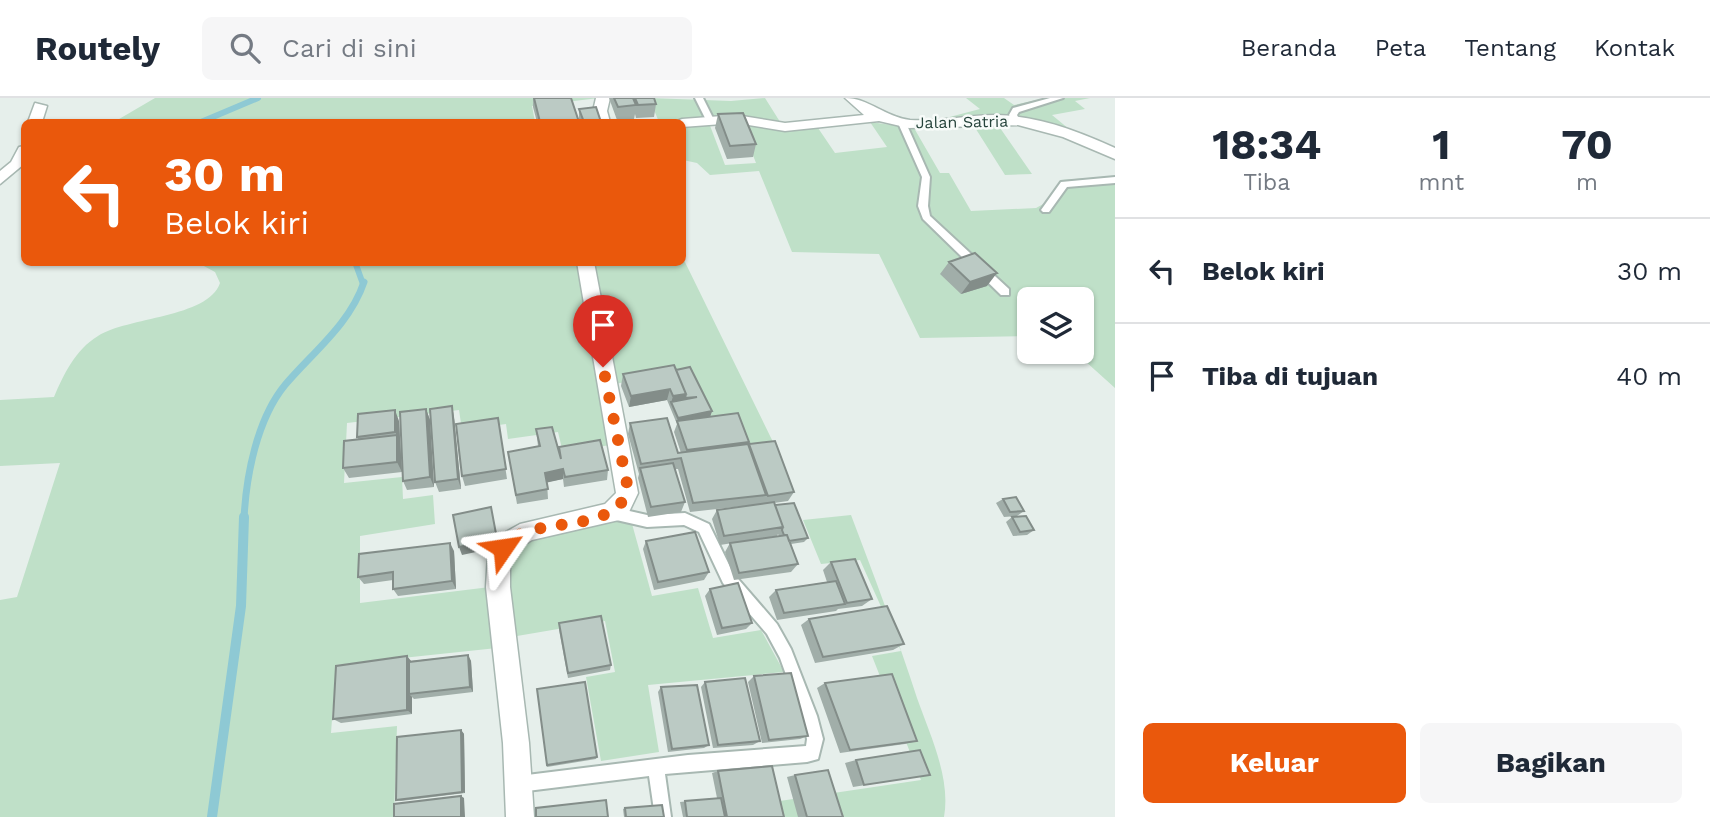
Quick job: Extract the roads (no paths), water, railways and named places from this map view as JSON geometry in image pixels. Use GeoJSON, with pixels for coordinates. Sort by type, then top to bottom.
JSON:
{"type":"FeatureCollection","features":[{"type":"Feature","properties":{"kind":"street"},"geometry":{"type":"LineString","coordinates":[[602,119],[600,111],[603,98]]}},
{"type":"Feature","properties":{"kind":"street","name":"Jalan Satria"},"geometry":{"type":"LineString","coordinates":[[852,98],[876,118],[902,123],[1016,121],[1062,131],[1115,154]]}},
{"type":"Feature","properties":{"kind":"street"},"geometry":{"type":"LineString","coordinates":[[36,119],[40,106]]}},
{"type":"Feature","properties":{"kind":"street"},"geometry":{"type":"LineString","coordinates":[[686,122],[736,119],[785,127],[876,118]]}},
{"type":"Feature","properties":{"kind":"street"},"geometry":{"type":"LineString","coordinates":[[0,179],[17,164],[21,156]]}},
{"type":"Feature","properties":{"kind":"street"},"geometry":{"type":"LineString","coordinates":[[520,817],[519,784],[498,587],[499,555],[512,540],[528,531],[611,513],[625,499],[627,484],[586,266]]}},
{"type":"Feature","properties":{"kind":"lane"},"geometry":{"type":"LineString","coordinates":[[699,98],[710,120]]}},
{"type":"Feature","properties":{"kind":"lane"},"geometry":{"type":"LineString","coordinates":[[1016,121],[1013,115],[1016,110],[1059,98]]}},
{"type":"Feature","properties":{"kind":"lane"},"geometry":{"type":"LineString","coordinates":[[902,123],[926,177],[923,206],[926,217],[1004,292]]}},
{"type":"Feature","properties":{"kind":"lane"},"geometry":{"type":"LineString","coordinates":[[1045,210],[1054,202],[1064,184],[1115,180]]}},
{"type":"Feature","properties":{"kind":"lane"},"geometry":{"type":"LineString","coordinates":[[519,784],[656,767],[807,754],[812,753],[816,747],[786,654],[772,629],[728,578],[704,528],[685,519],[648,521],[611,513]]}},
{"type":"Feature","properties":{"kind":"lane"},"geometry":{"type":"LineString","coordinates":[[656,767],[663,817]]}},
{"type":"Feature","properties":{"kind":"waterway"},"geometry":{"type":"LineString","coordinates":[[208,119],[258,98]]}},
{"type":"Feature","properties":{"kind":"waterway"},"geometry":{"type":"LineString","coordinates":[[356,266],[363,284]]}},
{"type":"Feature","properties":{"kind":"waterway"},"geometry":{"type":"LineString","coordinates":[[244,519],[250,467],[267,414],[285,385],[330,337],[350,311],[364,282]]}},
{"type":"Feature","properties":{"kind":"waterway"},"geometry":{"type":"LineString","coordinates":[[212,817],[241,606],[244,517]]}}]}
